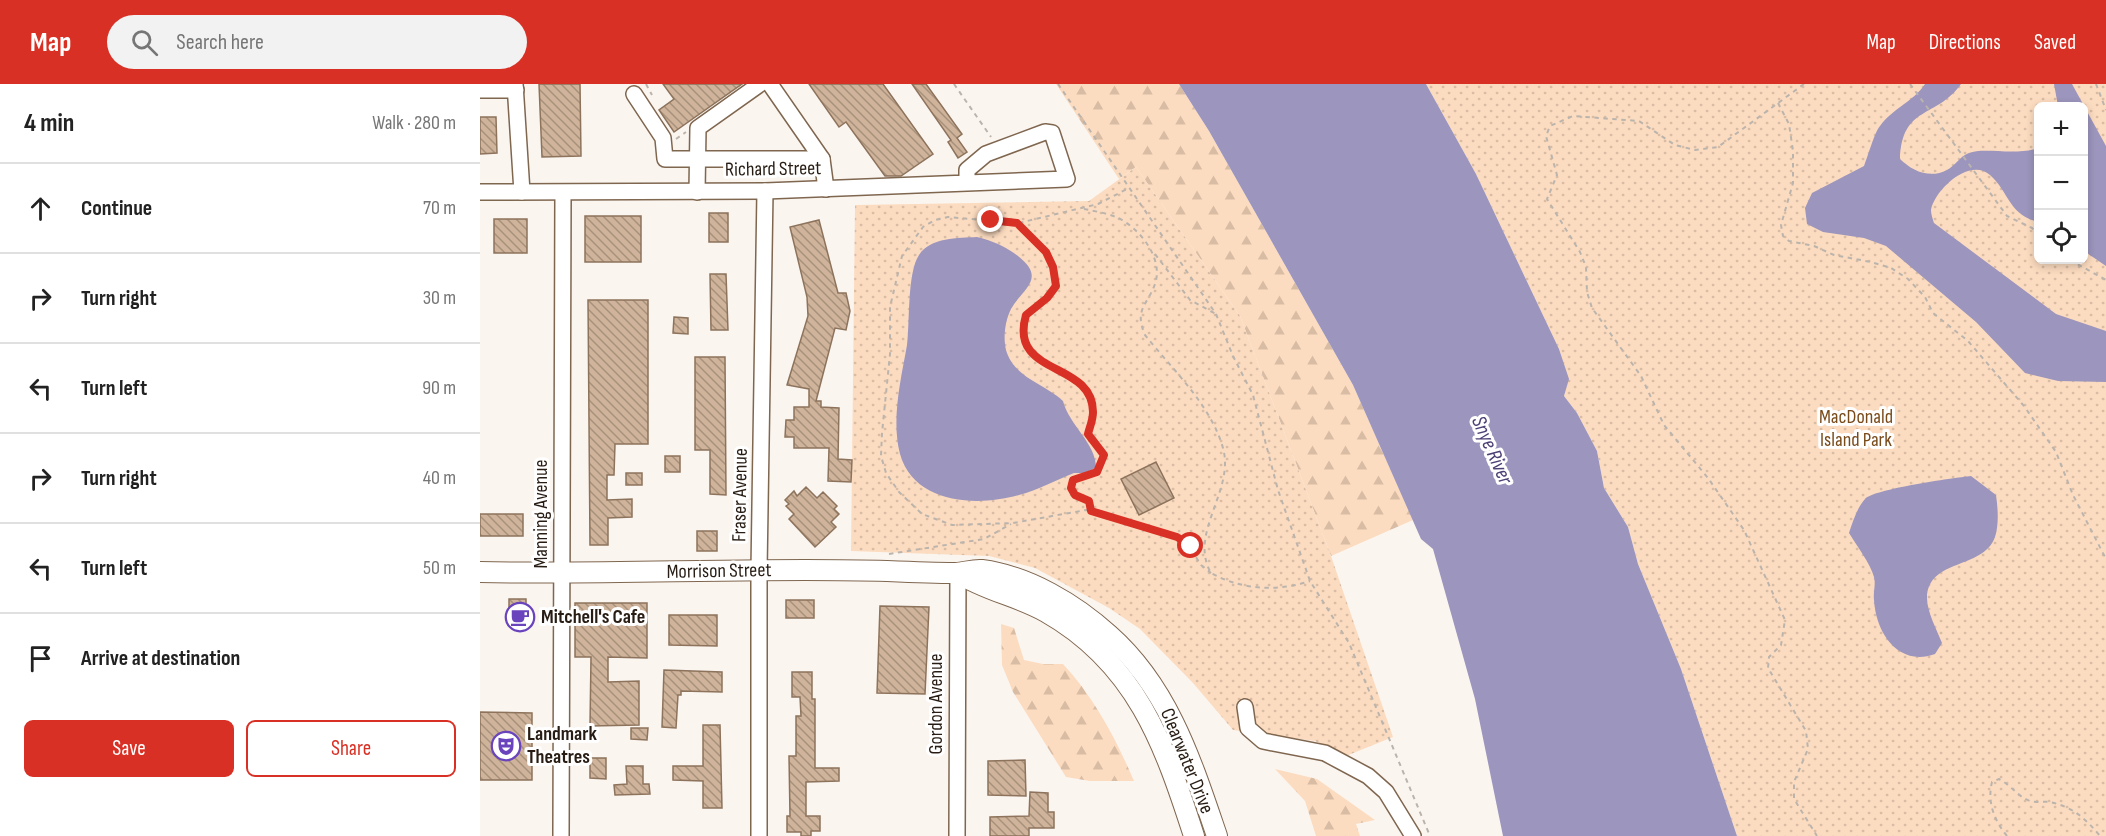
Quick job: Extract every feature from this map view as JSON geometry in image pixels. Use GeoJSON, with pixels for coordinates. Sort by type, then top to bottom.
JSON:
{"type":"FeatureCollection","features":[{"type":"Feature","properties":{"kind":"main road","name":"Morrison Street"},"geometry":{"type":"LineString","coordinates":[[480,572],[562,574],[759,570],[958,573]]}},
{"type":"Feature","properties":{"kind":"main road","name":"Clearwater Drive"},"geometry":{"type":"LineString","coordinates":[[958,573],[980,570],[1029,583],[1073,607],[1122,648],[1151,683],[1176,726],[1217,836]]}},
{"type":"Feature","properties":{"kind":"main road","name":"Clearwater Drive"},"geometry":{"type":"LineString","coordinates":[[958,573],[977,586],[1047,612],[1107,658],[1131,687],[1153,724],[1168,758],[1194,836]]}},
{"type":"Feature","properties":{"kind":"street"},"geometry":{"type":"LineString","coordinates":[[697,192],[698,128],[760,84]]}},
{"type":"Feature","properties":{"kind":"street"},"geometry":{"type":"LineString","coordinates":[[770,84],[822,159],[826,189]]}},
{"type":"Feature","properties":{"kind":"street"},"geometry":{"type":"LineString","coordinates":[[480,90],[516,87],[522,192]]}},
{"type":"Feature","properties":{"kind":"street"},"geometry":{"type":"LineString","coordinates":[[634,94],[663,141],[665,159],[822,159]]}},
{"type":"Feature","properties":{"kind":"street","name":"Richard Street"},"geometry":{"type":"LineString","coordinates":[[480,192],[765,191],[826,189],[1067,179],[1052,133],[1045,132],[986,154],[967,170],[967,183]]}},
{"type":"Feature","properties":{"kind":"street","name":"Fraser Avenue"},"geometry":{"type":"LineString","coordinates":[[759,836],[759,570],[765,191]]}},
{"type":"Feature","properties":{"kind":"street","name":"Manning Avenue"},"geometry":{"type":"LineString","coordinates":[[561,836],[563,193]]}},
{"type":"Feature","properties":{"kind":"street","name":"Gordon Avenue"},"geometry":{"type":"LineString","coordinates":[[957,836],[958,573]]}},
{"type":"Feature","properties":{"kind":"street"},"geometry":{"type":"LineString","coordinates":[[1245,707],[1248,728],[1263,741],[1325,753],[1368,776],[1386,792],[1413,836]]}},
{"type":"Feature","properties":{"kind":"path"},"geometry":{"type":"LineString","coordinates":[[954,84],[991,137]]}},
{"type":"Feature","properties":{"kind":"path"},"geometry":{"type":"LineString","coordinates":[[1058,84],[1216,314],[1233,356],[1253,395],[1278,490],[1310,581],[1356,657],[1430,836]]}},
{"type":"Feature","properties":{"kind":"path"},"geometry":{"type":"LineString","coordinates":[[1804,84],[1718,147],[1695,150],[1675,145],[1639,121],[1573,116],[1550,126],[1546,136],[1557,175],[1547,198],[1580,252],[1586,267],[1587,292],[1592,308],[1641,376],[1664,425],[1708,478],[1744,530],[1785,620],[1780,645],[1768,657],[1768,668],[1806,731],[1808,749],[1794,782],[1794,800],[1817,836]]}},
{"type":"Feature","properties":{"kind":"path"},"geometry":{"type":"LineString","coordinates":[[1910,84],[2007,216],[2034,230]]}},
{"type":"Feature","properties":{"kind":"path"},"geometry":{"type":"LineString","coordinates":[[2096,84],[2106,110]]}},
{"type":"Feature","properties":{"kind":"path"},"geometry":{"type":"LineString","coordinates":[[1778,103],[1789,124],[1793,151],[1793,183],[1781,225],[1783,236],[1789,241],[1814,246],[1834,255],[1892,268],[1908,279],[1924,297],[1933,313],[1968,341],[2024,406],[2056,452],[2073,495],[2106,559]]}},
{"type":"Feature","properties":{"kind":"path"},"geometry":{"type":"LineString","coordinates":[[663,141],[666,146],[694,125]]}},
{"type":"Feature","properties":{"kind":"path"},"geometry":{"type":"LineString","coordinates":[[1129,188],[1098,204],[1017,223],[972,217],[935,220],[922,228],[902,256],[890,307],[890,354],[881,456],[891,483],[922,514],[952,525],[1013,523],[1091,511],[1177,537],[1187,543],[1201,565],[1211,573],[1255,587],[1275,589],[1310,581]]}},
{"type":"Feature","properties":{"kind":"path"},"geometry":{"type":"LineString","coordinates":[[1084,208],[1124,222],[1151,250],[1190,300],[1216,314]]}},
{"type":"Feature","properties":{"kind":"path"},"geometry":{"type":"LineString","coordinates":[[1017,223],[1046,252],[1056,279],[1053,292],[1026,315],[1023,323],[1032,355],[1040,362],[1077,379],[1085,388],[1093,404],[1092,421],[1088,434],[1098,444],[1103,458],[1097,472],[1073,480],[1071,488],[1075,495],[1089,501],[1091,511]]}},
{"type":"Feature","properties":{"kind":"path"},"geometry":{"type":"LineString","coordinates":[[1151,250],[1156,260],[1157,272],[1155,283],[1139,316],[1140,325],[1144,335],[1195,398],[1224,450],[1221,489],[1204,543],[1205,559],[1211,573]]}},
{"type":"Feature","properties":{"kind":"path"},"geometry":{"type":"LineString","coordinates":[[2077,264],[2106,280]]}},
{"type":"Feature","properties":{"kind":"path"},"geometry":{"type":"LineString","coordinates":[[885,555],[984,538],[1013,523]]}},
{"type":"Feature","properties":{"kind":"path"},"geometry":{"type":"LineString","coordinates":[[1187,543],[1204,543]]}},
{"type":"Feature","properties":{"kind":"path"},"geometry":{"type":"LineString","coordinates":[[2007,836],[1996,822],[1989,792],[1992,782],[1999,779],[2010,785],[2020,796],[2033,802],[2047,802],[2079,813],[2100,836]]}},
{"type":"Feature","properties":{"kind":"green space"},"geometry":{"type":"Polygon","coordinates":[[[1056,84],[1179,84],[1209,131],[1353,385],[1413,520],[1331,556],[1240,316],[1136,167],[1119,179],[1056,84]]]}},
{"type":"Feature","properties":{"kind":"green space","name":"MacDonald Island Park"},"geometry":{"type":"Polygon","coordinates":[[[1426,84],[2106,84],[2106,836],[1737,836],[1681,669],[1638,564],[1628,527],[1604,488],[1597,451],[1577,413],[1564,396],[1568,379],[1559,349],[1476,174],[1426,84]]]}},
{"type":"Feature","properties":{"kind":"green space"},"geometry":{"type":"Polygon","coordinates":[[[1136,167],[1240,316],[1331,556],[1393,737],[1346,756],[1315,741],[1233,730],[1193,683],[1140,629],[1109,608],[1035,568],[989,556],[851,551],[855,205],[1089,201],[1136,167]]]}},
{"type":"Feature","properties":{"kind":"green space"},"geometry":{"type":"Polygon","coordinates":[[[1001,624],[1014,628],[1024,660],[1043,664],[1063,664],[1085,690],[1103,719],[1134,781],[1090,781],[1066,777],[1013,692],[1002,665],[1001,624]]]}},
{"type":"Feature","properties":{"kind":"green space"},"geometry":{"type":"Polygon","coordinates":[[[1275,769],[1317,779],[1375,820],[1356,824],[1360,836],[1316,836],[1305,801],[1275,769]]]}},
{"type":"Feature","properties":{"kind":"water","name":"Snye River"},"geometry":{"type":"Polygon","coordinates":[[[1179,84],[1426,84],[1476,174],[1559,349],[1569,379],[1564,396],[1577,413],[1597,451],[1604,488],[1628,527],[1638,564],[1681,669],[1737,836],[1503,836],[1475,699],[1433,549],[1421,539],[1353,385],[1209,131],[1179,84]]]}},
{"type":"Feature","properties":{"kind":"water"},"geometry":{"type":"Polygon","coordinates":[[[1925,84],[1961,84],[1951,95],[1922,114],[1907,129],[1902,142],[1900,159],[1910,167],[1928,174],[1941,173],[1966,154],[1975,151],[2034,149],[2034,220],[2015,208],[1990,175],[1982,170],[1973,170],[1954,178],[1939,193],[1931,210],[1934,223],[2056,314],[2106,331],[2106,382],[2058,381],[2025,373],[1976,322],[1886,246],[1864,238],[1823,232],[1807,224],[1805,208],[1812,193],[1864,166],[1880,126],[1925,84]]]}},
{"type":"Feature","properties":{"kind":"water"},"geometry":{"type":"Polygon","coordinates":[[[2054,84],[2072,84],[2082,102],[2057,102],[2054,84]]]}},
{"type":"Feature","properties":{"kind":"water"},"geometry":{"type":"Polygon","coordinates":[[[2088,113],[2106,146],[2106,266],[2088,254],[2088,113]]]}},
{"type":"Feature","properties":{"kind":"water"},"geometry":{"type":"Polygon","coordinates":[[[977,237],[1008,249],[1027,264],[1031,271],[1030,283],[1011,309],[1007,319],[1006,350],[1010,359],[1023,374],[1063,401],[1066,410],[1092,450],[1096,468],[1084,473],[1074,473],[1019,495],[985,501],[949,498],[919,483],[907,471],[900,454],[896,427],[907,345],[912,273],[915,263],[924,249],[930,245],[953,238],[977,237]]]}},
{"type":"Feature","properties":{"kind":"water"},"geometry":{"type":"Polygon","coordinates":[[[1971,476],[1996,495],[1998,516],[1995,537],[1989,547],[1979,555],[1936,576],[1930,585],[1927,598],[1929,609],[1942,643],[1935,654],[1922,657],[1900,652],[1892,645],[1879,625],[1874,600],[1874,577],[1849,533],[1855,515],[1865,499],[1871,495],[1915,484],[1971,476]]]}},
{"type":"Feature","properties":{"kind":"building"},"geometry":{"type":"Polygon","coordinates":[[[539,84],[580,84],[581,156],[542,157],[539,84]]]}},
{"type":"Feature","properties":{"kind":"building"},"geometry":{"type":"Polygon","coordinates":[[[663,84],[742,84],[674,132],[659,110],[674,99],[663,84]]]}},
{"type":"Feature","properties":{"kind":"building"},"geometry":{"type":"Polygon","coordinates":[[[809,84],[883,84],[933,154],[901,176],[885,176],[846,122],[839,127],[809,84]]]}},
{"type":"Feature","properties":{"kind":"building"},"geometry":{"type":"Polygon","coordinates":[[[912,84],[926,84],[962,134],[957,138],[967,152],[958,158],[948,142],[951,140],[912,84]]]}},
{"type":"Feature","properties":{"kind":"building"},"geometry":{"type":"Polygon","coordinates":[[[480,117],[496,117],[497,153],[480,154],[480,117]]]}},
{"type":"Feature","properties":{"kind":"building"},"geometry":{"type":"Polygon","coordinates":[[[709,213],[728,213],[728,242],[709,242],[709,213]]]}},
{"type":"Feature","properties":{"kind":"building"},"geometry":{"type":"Polygon","coordinates":[[[585,216],[641,216],[641,262],[585,262],[585,216]]]}},
{"type":"Feature","properties":{"kind":"building"},"geometry":{"type":"Polygon","coordinates":[[[494,219],[527,219],[527,253],[494,253],[494,219]]]}},
{"type":"Feature","properties":{"kind":"building"},"geometry":{"type":"Polygon","coordinates":[[[819,220],[838,293],[846,293],[850,311],[846,330],[835,328],[816,401],[821,401],[821,407],[839,408],[838,459],[852,460],[851,482],[828,481],[829,448],[794,448],[794,437],[785,437],[786,420],[794,420],[794,407],[809,407],[809,389],[787,385],[808,316],[807,297],[790,227],[819,220]]]}},
{"type":"Feature","properties":{"kind":"building"},"geometry":{"type":"Polygon","coordinates":[[[710,274],[726,274],[728,330],[711,330],[710,274]]]}},
{"type":"Feature","properties":{"kind":"building"},"geometry":{"type":"Polygon","coordinates":[[[588,300],[648,300],[648,444],[615,444],[614,475],[607,475],[607,500],[632,499],[632,517],[608,518],[608,545],[590,545],[588,300]]]}},
{"type":"Feature","properties":{"kind":"building"},"geometry":{"type":"Polygon","coordinates":[[[674,317],[688,318],[688,334],[673,333],[674,317]]]}},
{"type":"Feature","properties":{"kind":"building"},"geometry":{"type":"Polygon","coordinates":[[[695,357],[725,357],[726,495],[710,494],[710,450],[695,450],[695,357]]]}},
{"type":"Feature","properties":{"kind":"building"},"geometry":{"type":"Polygon","coordinates":[[[665,456],[680,456],[680,472],[665,472],[665,456]]]}},
{"type":"Feature","properties":{"kind":"building"},"geometry":{"type":"Polygon","coordinates":[[[1156,462],[1174,498],[1139,515],[1121,479],[1156,462]]]}},
{"type":"Feature","properties":{"kind":"building"},"geometry":{"type":"Polygon","coordinates":[[[626,473],[642,473],[642,485],[626,485],[626,473]]]}},
{"type":"Feature","properties":{"kind":"building"},"geometry":{"type":"Polygon","coordinates":[[[806,487],[817,498],[823,492],[837,506],[834,509],[839,514],[831,522],[836,527],[815,547],[789,519],[794,514],[786,506],[789,504],[785,500],[794,491],[797,496],[806,487]]]}},
{"type":"Feature","properties":{"kind":"building"},"geometry":{"type":"Polygon","coordinates":[[[480,514],[523,514],[523,536],[480,536],[480,514]]]}},
{"type":"Feature","properties":{"kind":"building"},"geometry":{"type":"Polygon","coordinates":[[[697,531],[717,531],[717,551],[697,551],[697,531]]]}},
{"type":"Feature","properties":{"kind":"building"},"geometry":{"type":"Polygon","coordinates":[[[509,599],[526,599],[526,617],[509,616],[509,599]]]}},
{"type":"Feature","properties":{"kind":"building"},"geometry":{"type":"Polygon","coordinates":[[[786,600],[814,600],[814,618],[786,618],[786,600]]]}},
{"type":"Feature","properties":{"kind":"building"},"geometry":{"type":"Polygon","coordinates":[[[575,603],[647,603],[647,658],[608,657],[608,682],[639,681],[639,725],[590,726],[591,657],[575,657],[575,603]]]}},
{"type":"Feature","properties":{"kind":"building"},"geometry":{"type":"Polygon","coordinates":[[[880,606],[929,607],[925,694],[877,693],[880,606]]]}},
{"type":"Feature","properties":{"kind":"building"},"geometry":{"type":"Polygon","coordinates":[[[669,615],[717,615],[717,646],[669,645],[669,615]]]}},
{"type":"Feature","properties":{"kind":"building"},"geometry":{"type":"Polygon","coordinates":[[[664,670],[722,672],[722,692],[681,691],[681,695],[678,695],[676,728],[662,727],[664,670]]]}},
{"type":"Feature","properties":{"kind":"building"},"geometry":{"type":"Polygon","coordinates":[[[792,672],[812,672],[812,699],[815,699],[815,768],[839,768],[839,781],[806,782],[806,816],[820,816],[820,831],[811,831],[811,836],[801,836],[801,832],[787,832],[787,816],[790,816],[789,756],[796,756],[796,716],[801,716],[800,697],[792,697],[792,672]]]}},
{"type":"Feature","properties":{"kind":"building","name":"Landmark Theatres"},"geometry":{"type":"Polygon","coordinates":[[[480,712],[532,713],[532,780],[480,780],[480,712]]]}},
{"type":"Feature","properties":{"kind":"building"},"geometry":{"type":"Polygon","coordinates":[[[703,725],[720,725],[722,808],[703,808],[703,781],[673,780],[673,766],[703,766],[703,725]]]}},
{"type":"Feature","properties":{"kind":"building"},"geometry":{"type":"Polygon","coordinates":[[[631,728],[648,728],[647,740],[631,739],[631,728]]]}},
{"type":"Feature","properties":{"kind":"building"},"geometry":{"type":"Polygon","coordinates":[[[590,758],[606,758],[606,779],[590,778],[590,758]]]}},
{"type":"Feature","properties":{"kind":"building"},"geometry":{"type":"Polygon","coordinates":[[[1025,760],[1026,796],[988,795],[988,761],[1025,760]]]}},
{"type":"Feature","properties":{"kind":"building"},"geometry":{"type":"Polygon","coordinates":[[[626,766],[643,766],[643,784],[649,784],[650,794],[615,795],[614,785],[627,784],[626,766]]]}},
{"type":"Feature","properties":{"kind":"building"},"geometry":{"type":"Polygon","coordinates":[[[1030,792],[1048,793],[1048,812],[1054,812],[1054,828],[1029,828],[1029,836],[990,836],[990,817],[1029,816],[1030,792]]]}},
{"type":"Feature","properties":{"kind":"place","name":"Mitchell's Cafe"},"geometry":{"type":"Point","coordinates":[520,617]}},
{"type":"Feature","properties":{"kind":"place","name":"Landmark Theatres"},"geometry":{"type":"Point","coordinates":[506,746]}},
{"type":"Feature","properties":{"kind":"route"},"geometry":{"type":"LineString","coordinates":[[991,220],[1017,223],[1046,252],[1053,267],[1056,286],[1047,298],[1026,315],[1023,323],[1024,334],[1032,355],[1051,368],[1077,379],[1085,388],[1093,404],[1092,421],[1088,434],[1092,441],[1096,441],[1104,455],[1097,472],[1086,478],[1079,477],[1073,480],[1071,488],[1075,495],[1089,501],[1091,511],[1177,537],[1185,540],[1191,546]]}}]}
